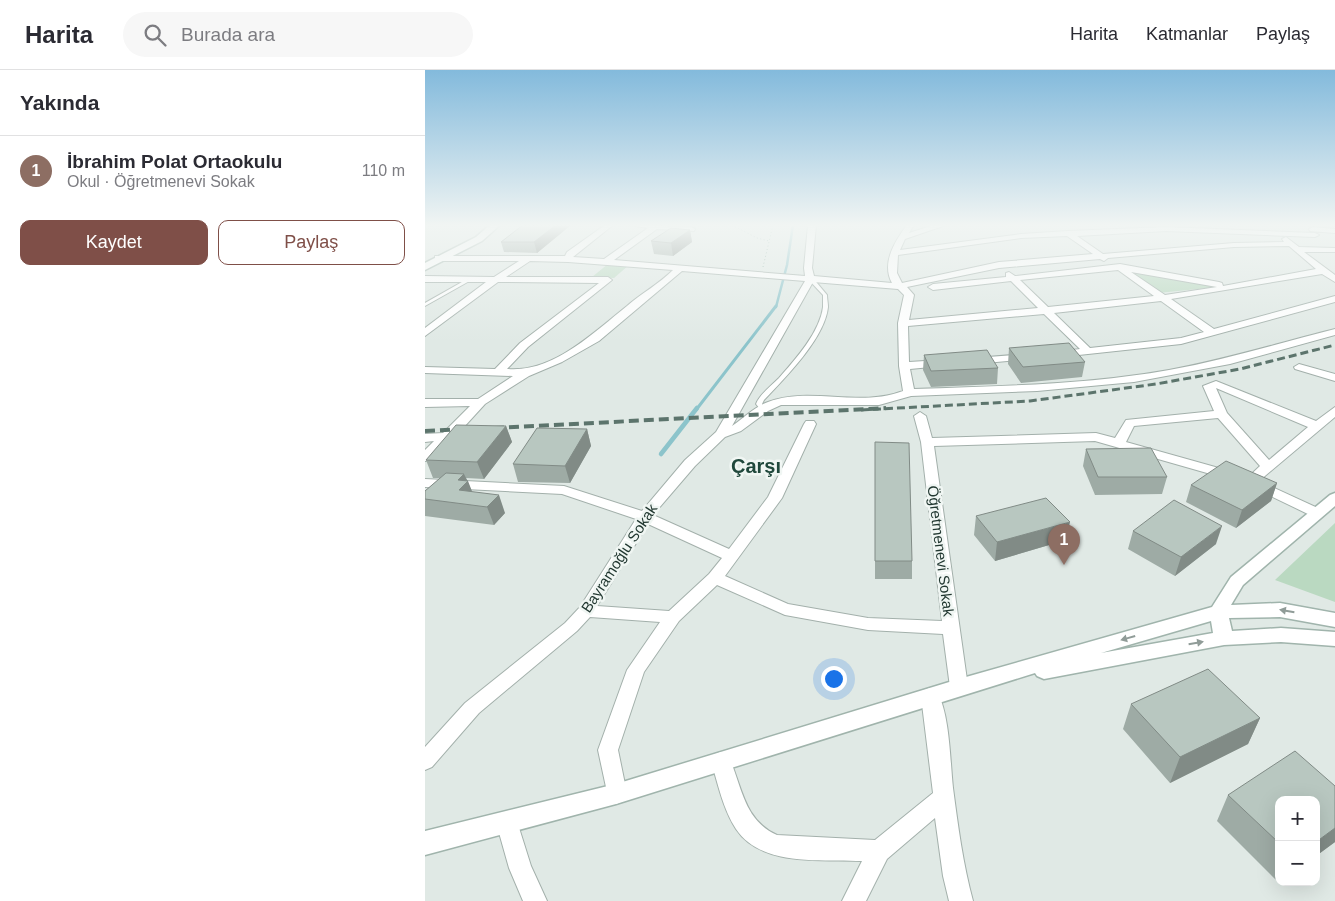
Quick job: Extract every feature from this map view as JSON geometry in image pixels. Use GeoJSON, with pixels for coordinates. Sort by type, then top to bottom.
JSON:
{"type":"FeatureCollection","features":[{"type":"Feature","properties":{"kind":"main road"},"geometry":{"type":"LineString","coordinates":[[1224,638],[1217,612],[1237,581],[1335,498]]}},
{"type":"Feature","properties":{"kind":"main road"},"geometry":{"type":"LineString","coordinates":[[425,843],[616,794],[959,687],[1217,612],[1280,610],[1335,620]]}},
{"type":"Feature","properties":{"kind":"main road"},"geometry":{"type":"LineString","coordinates":[[959,687],[1224,638],[1281,634],[1335,639]]}},
{"type":"Feature","properties":{"kind":"street"},"geometry":{"type":"LineString","coordinates":[[426,332],[496,279],[521,264]]}},
{"type":"Feature","properties":{"kind":"street"},"geometry":{"type":"LineString","coordinates":[[579,280],[604,264]]}},
{"type":"Feature","properties":{"kind":"street"},"geometry":{"type":"LineString","coordinates":[[629,264],[763,276],[808,277],[902,288],[1013,279],[1120,267],[1233,287]]}},
{"type":"Feature","properties":{"kind":"street"},"geometry":{"type":"LineString","coordinates":[[808,264],[808,277]]}},
{"type":"Feature","properties":{"kind":"street"},"geometry":{"type":"LineString","coordinates":[[894,264],[893,274],[909,299],[903,323],[904,366],[909,393]]}},
{"type":"Feature","properties":{"kind":"street"},"geometry":{"type":"LineString","coordinates":[[902,288],[999,266],[1022,264]]}},
{"type":"Feature","properties":{"kind":"street"},"geometry":{"type":"LineString","coordinates":[[1114,264],[1159,297],[1213,333]]}},
{"type":"Feature","properties":{"kind":"street"},"geometry":{"type":"LineString","coordinates":[[1315,264],[1335,280]]}},
{"type":"Feature","properties":{"kind":"street"},"geometry":{"type":"LineString","coordinates":[[999,266],[1089,352]]}},
{"type":"Feature","properties":{"kind":"street"},"geometry":{"type":"LineString","coordinates":[[425,458],[481,402],[525,374],[558,360],[595,339],[631,308],[667,281],[680,268]]}},
{"type":"Feature","properties":{"kind":"street"},"geometry":{"type":"LineString","coordinates":[[903,323],[1044,311],[1159,297],[1233,287],[1290,275],[1323,271]]}},
{"type":"Feature","properties":{"kind":"street","name":"Bayramoğlu Sokak"},"geometry":{"type":"LineString","coordinates":[[425,761],[478,702],[571,626],[586,611],[645,517],[690,463],[721,434],[793,315],[808,277]]}},
{"type":"Feature","properties":{"kind":"street"},"geometry":{"type":"LineString","coordinates":[[425,279],[608,280],[524,345],[499,372]]}},
{"type":"Feature","properties":{"kind":"street"},"geometry":{"type":"LineString","coordinates":[[904,366],[1089,352],[1181,342],[1335,299]]}},
{"type":"Feature","properties":{"kind":"street"},"geometry":{"type":"LineString","coordinates":[[721,434],[736,429],[762,408],[789,402],[891,400],[909,393],[1056,385],[1143,377],[1255,355],[1335,332]]}},
{"type":"Feature","properties":{"kind":"street"},"geometry":{"type":"LineString","coordinates":[[1299,367],[1335,378]]}},
{"type":"Feature","properties":{"kind":"street"},"geometry":{"type":"LineString","coordinates":[[427,373],[499,372],[525,374]]}},
{"type":"Feature","properties":{"kind":"street"},"geometry":{"type":"LineString","coordinates":[[1268,467],[1221,414],[1209,386],[1216,384],[1317,426]]}},
{"type":"Feature","properties":{"kind":"street"},"geometry":{"type":"LineString","coordinates":[[425,403],[481,402]]}},
{"type":"Feature","properties":{"kind":"street"},"geometry":{"type":"LineString","coordinates":[[1251,481],[1335,411]]}},
{"type":"Feature","properties":{"kind":"street"},"geometry":{"type":"LineString","coordinates":[[1118,444],[1129,423],[1221,414]]}},
{"type":"Feature","properties":{"kind":"street","name":"Öğretmenevi Sokak"},"geometry":{"type":"LineString","coordinates":[[920,416],[927,442],[959,687]]}},
{"type":"Feature","properties":{"kind":"street"},"geometry":{"type":"LineString","coordinates":[[616,794],[608,750],[636,670],[673,617],[715,578],[775,498],[810,424]]}},
{"type":"Feature","properties":{"kind":"street"},"geometry":{"type":"LineString","coordinates":[[425,438],[449,436]]}},
{"type":"Feature","properties":{"kind":"street"},"geometry":{"type":"LineString","coordinates":[[927,442],[1095,437],[1251,481],[1317,513]]}},
{"type":"Feature","properties":{"kind":"street"},"geometry":{"type":"LineString","coordinates":[[425,484],[564,490],[645,517],[731,556]]}},
{"type":"Feature","properties":{"kind":"street"},"geometry":{"type":"LineString","coordinates":[[715,578],[785,608],[868,624],[951,628]]}},
{"type":"Feature","properties":{"kind":"street"},"geometry":{"type":"LineString","coordinates":[[586,611],[673,617]]}},
{"type":"Feature","properties":{"kind":"street"},"geometry":{"type":"LineString","coordinates":[[930,696],[941,750],[949,852],[961,901]]}},
{"type":"Feature","properties":{"kind":"street"},"geometry":{"type":"LineString","coordinates":[[721,761],[744,825],[763,842],[790,848],[879,851]]}},
{"type":"Feature","properties":{"kind":"street"},"geometry":{"type":"LineString","coordinates":[[854,901],[879,851],[945,797]]}},
{"type":"Feature","properties":{"kind":"street"},"geometry":{"type":"LineString","coordinates":[[507,822],[520,868],[535,901]]}},
{"type":"Feature","properties":{"kind":"lane"},"geometry":{"type":"LineString","coordinates":[[762,408],[759,404],[761,399],[793,365],[824,314],[825,295],[808,277]]}},
{"type":"Feature","properties":{"kind":"lane"},"geometry":{"type":"LineString","coordinates":[[425,305],[471,279]]}},
{"type":"Feature","properties":{"kind":"path"},"geometry":{"type":"LineString","coordinates":[[763,276],[765,264]]}},
{"type":"Feature","properties":{"kind":"green space"},"geometry":{"type":"Polygon","coordinates":[[[608,264],[629,265],[614,278],[592,277],[608,264]]]}},
{"type":"Feature","properties":{"kind":"green space"},"geometry":{"type":"Polygon","coordinates":[[[1128,271],[1218,287],[1158,293],[1128,271]]]}},
{"type":"Feature","properties":{"kind":"green space"},"geometry":{"type":"Polygon","coordinates":[[[1335,523],[1335,602],[1275,580],[1335,523]]]}},
{"type":"Feature","properties":{"kind":"building"},"geometry":{"type":"Polygon","coordinates":[[[1069,343],[1085,362],[1023,367],[1009,348],[1069,343]]]}},
{"type":"Feature","properties":{"kind":"building"},"geometry":{"type":"Polygon","coordinates":[[[987,350],[998,368],[931,371],[924,355],[987,350]]]}},
{"type":"Feature","properties":{"kind":"building"},"geometry":{"type":"Polygon","coordinates":[[[456,425],[506,426],[477,462],[426,460],[456,425]]]}},
{"type":"Feature","properties":{"kind":"building"},"geometry":{"type":"Polygon","coordinates":[[[537,428],[587,429],[565,466],[513,464],[537,428]]]}},
{"type":"Feature","properties":{"kind":"building"},"geometry":{"type":"Polygon","coordinates":[[[875,442],[909,443],[912,561],[875,561],[875,442]]]}},
{"type":"Feature","properties":{"kind":"building"},"geometry":{"type":"Polygon","coordinates":[[[1151,448],[1167,477],[1098,477],[1086,449],[1151,448]]]}},
{"type":"Feature","properties":{"kind":"building"},"geometry":{"type":"Polygon","coordinates":[[[1226,461],[1277,483],[1242,510],[1191,485],[1226,461]]]}},
{"type":"Feature","properties":{"kind":"building"},"geometry":{"type":"Polygon","coordinates":[[[446,473],[464,474],[458,480],[468,481],[459,490],[499,495],[487,507],[425,499],[425,491],[446,473]]]}},
{"type":"Feature","properties":{"kind":"building"},"geometry":{"type":"Polygon","coordinates":[[[1046,498],[1070,522],[997,542],[976,516],[1046,498]]]}},
{"type":"Feature","properties":{"kind":"building"},"geometry":{"type":"Polygon","coordinates":[[[1174,500],[1222,526],[1181,557],[1133,531],[1174,500]]]}},
{"type":"Feature","properties":{"kind":"building"},"geometry":{"type":"Polygon","coordinates":[[[1208,669],[1260,718],[1180,757],[1131,704],[1208,669]]]}},
{"type":"Feature","properties":{"kind":"building"},"geometry":{"type":"Polygon","coordinates":[[[1295,751],[1335,786],[1335,828],[1320,839],[1320,796],[1275,796],[1275,839],[1228,795],[1295,751]]]}},
{"type":"Feature","properties":{"kind":"waterway"},"geometry":{"type":"LineString","coordinates":[[776,307],[787,264]]}},
{"type":"Feature","properties":{"kind":"waterway"},"geometry":{"type":"LineString","coordinates":[[696,410],[776,306]]}},
{"type":"Feature","properties":{"kind":"waterway"},"geometry":{"type":"LineString","coordinates":[[661,454],[697,408]]}},
{"type":"Feature","properties":{"kind":"railway"},"geometry":{"type":"LineString","coordinates":[[861,410],[1030,401],[1156,384],[1240,369],[1335,345]]}},
{"type":"Feature","properties":{"kind":"railway"},"geometry":{"type":"LineString","coordinates":[[494,428],[886,408]]}},
{"type":"Feature","properties":{"kind":"railway"},"geometry":{"type":"LineString","coordinates":[[425,431],[466,429]]}},
{"type":"Feature","properties":{"kind":"place","name":"İbrahim Polat Ortaokulu"},"geometry":{"type":"Point","coordinates":[1064,565]}},
{"type":"Feature","properties":{"kind":"district","name":"Çarşı"},"geometry":{"type":"Point","coordinates":[756,466]}}]}
